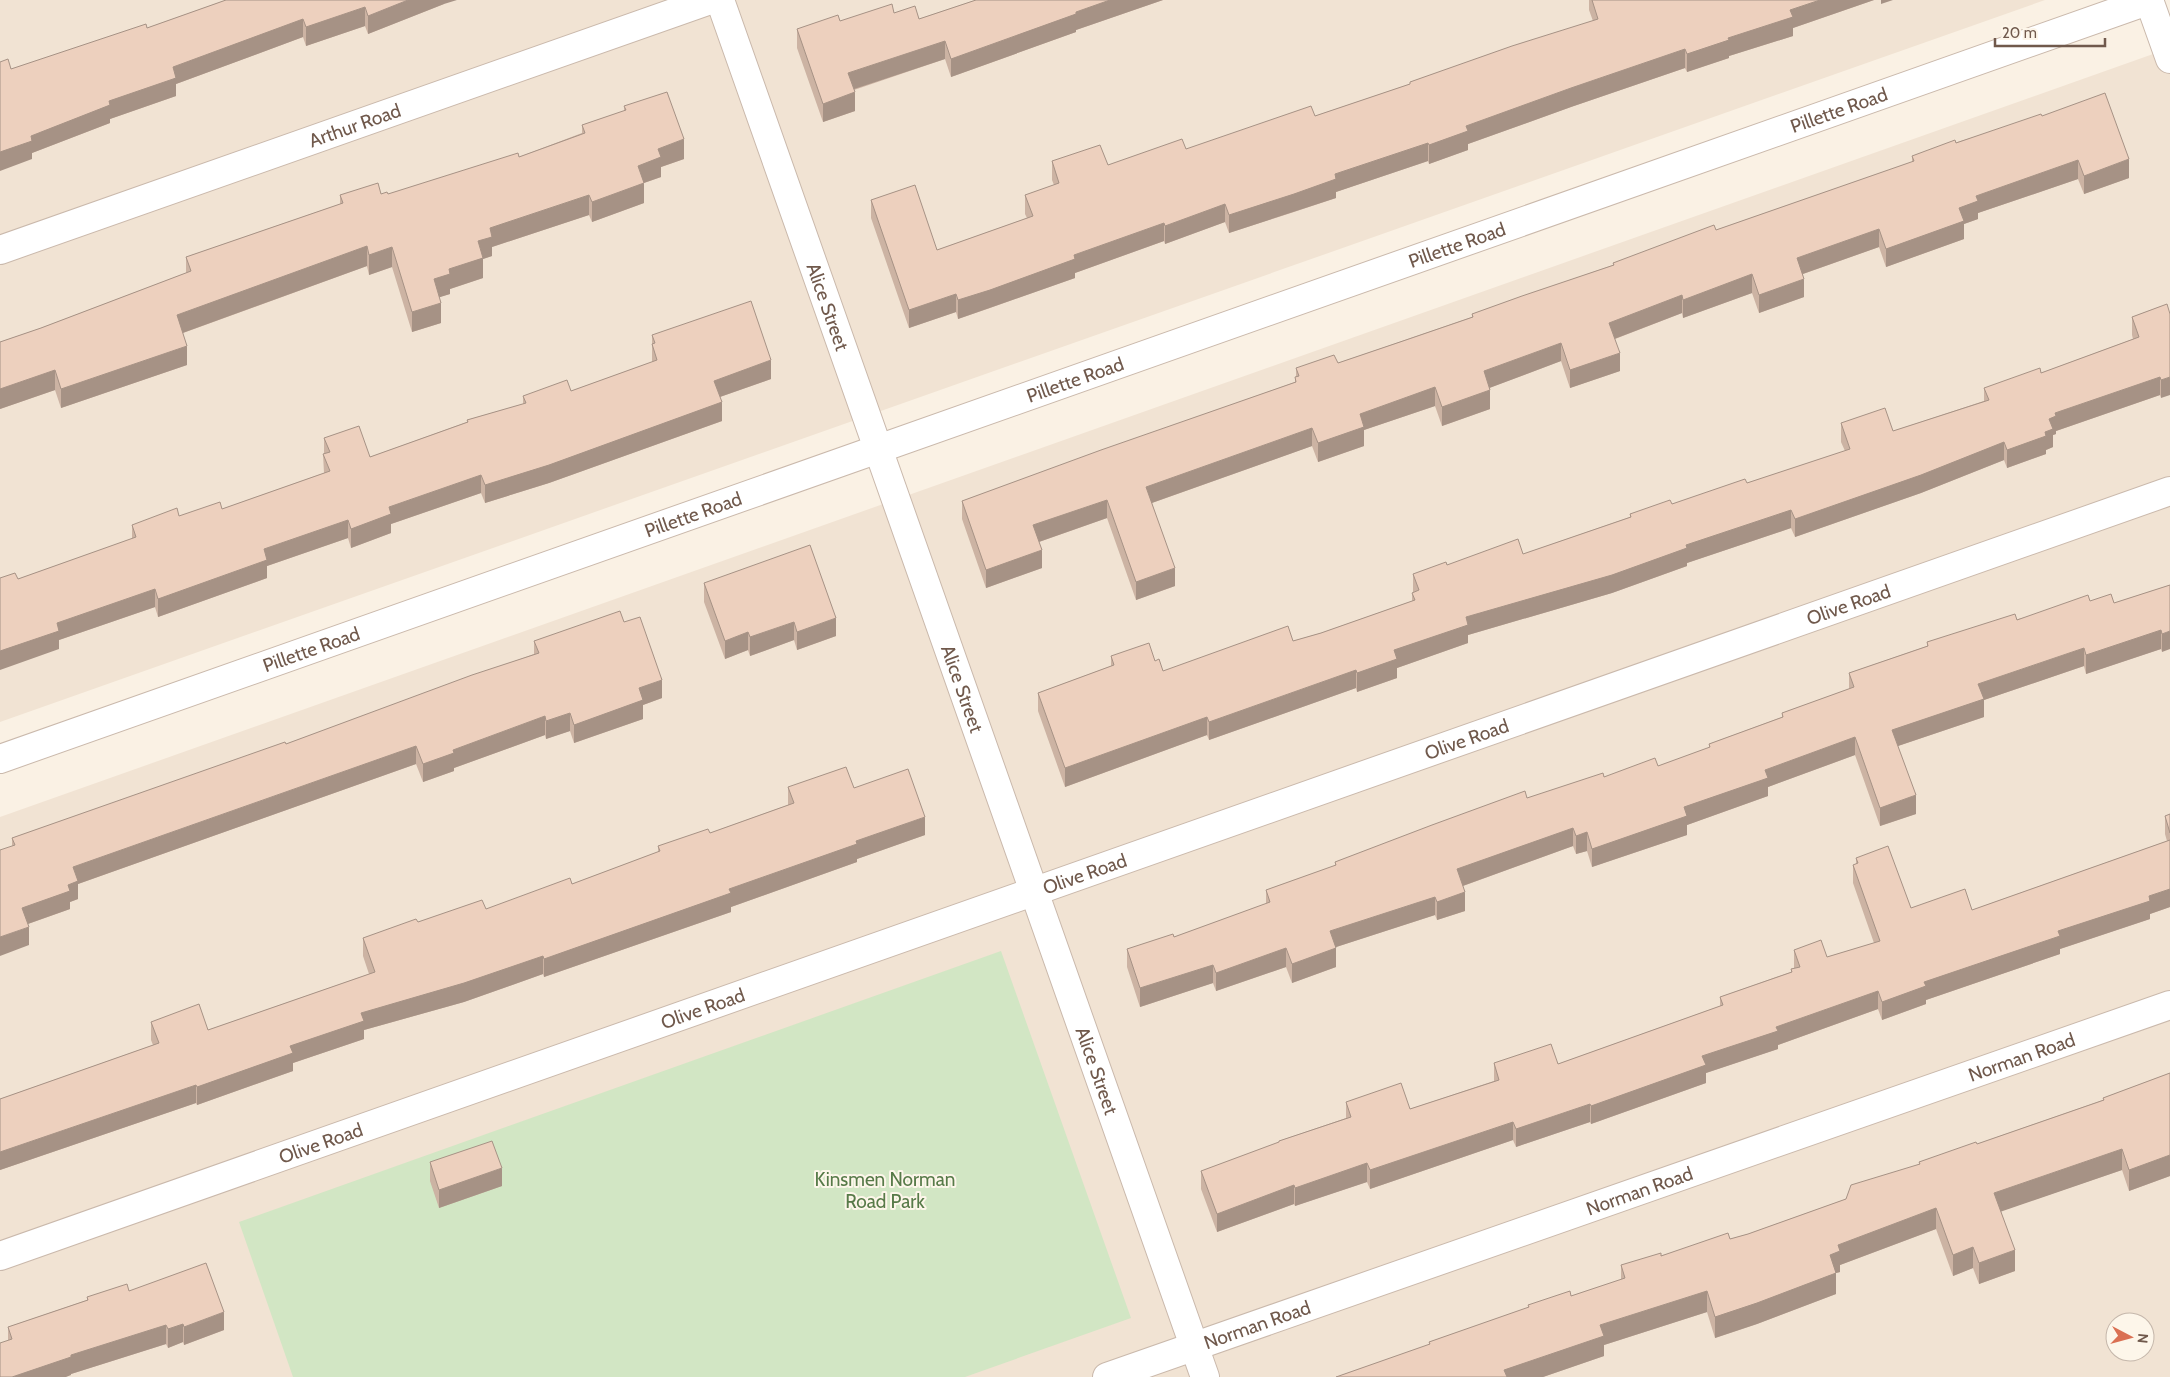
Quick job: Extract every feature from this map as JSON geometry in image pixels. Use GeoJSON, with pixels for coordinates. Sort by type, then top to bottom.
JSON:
{"type":"FeatureCollection","features":[{"type":"Feature","properties":{"kind":"street","name":"Arthur Road"},"geometry":{"type":"LineString","coordinates":[[0,250],[710,0]]}},
{"type":"Feature","properties":{"kind":"street","name":"Alice Street"},"geometry":{"type":"LineString","coordinates":[[720,0],[1205,1377]]}},
{"type":"Feature","properties":{"kind":"street","name":"Pillette Road"},"geometry":{"type":"LineString","coordinates":[[0,759],[2149,0]]}},
{"type":"Feature","properties":{"kind":"street"},"geometry":{"type":"LineString","coordinates":[[2149,0],[2170,59]]}},
{"type":"Feature","properties":{"kind":"street","name":"Olive Road"},"geometry":{"type":"LineString","coordinates":[[0,1256],[2170,491]]}},
{"type":"Feature","properties":{"kind":"street","name":"Norman Road"},"geometry":{"type":"LineString","coordinates":[[1107,1377],[2170,1005]]}},
{"type":"Feature","properties":{"kind":"shaded area"},"geometry":{"type":"Polygon","coordinates":[[[0,0],[2045,0],[0,722],[0,0]]]}},
{"type":"Feature","properties":{"kind":"shaded area"},"geometry":{"type":"Polygon","coordinates":[[[2170,48],[2170,1377],[0,1377],[0,817],[2170,48]]]}},
{"type":"Feature","properties":{"kind":"green space","name":"Kinsmen Norman Road Park"},"geometry":{"type":"Polygon","coordinates":[[[1001,951],[1131,1318],[965,1377],[293,1377],[239,1222],[1001,951]]]}},
{"type":"Feature","properties":{"kind":"building"},"geometry":{"type":"Polygon","coordinates":[[[226,0],[408,0],[368,16],[365,7],[306,27],[303,19],[173,67],[176,78],[109,101],[110,105],[31,136],[32,141],[0,152],[0,62],[8,59],[11,69],[146,24],[147,28],[226,0]]]}},
{"type":"Feature","properties":{"kind":"building"},"geometry":{"type":"Polygon","coordinates":[[[976,0],[1110,0],[951,59],[945,41],[848,73],[855,92],[823,104],[797,29],[838,15],[840,21],[892,4],[894,13],[915,6],[919,19],[976,0]]]}},
{"type":"Feature","properties":{"kind":"building"},"geometry":{"type":"Polygon","coordinates":[[[1592,0],[1820,0],[1790,10],[1793,17],[1728,38],[1729,40],[1687,54],[1685,49],[1571,88],[1466,126],[1468,131],[1335,174],[1336,179],[1294,194],[1229,215],[1225,204],[1165,226],[1164,223],[1074,255],[1075,259],[990,290],[958,300],[956,294],[909,310],[871,200],[915,185],[937,250],[1033,216],[1025,195],[1059,183],[1052,161],[1100,145],[1108,165],[1182,139],[1186,149],[1311,106],[1315,116],[1410,84],[1410,82],[1512,46],[1598,19],[1592,0]]]}},
{"type":"Feature","properties":{"kind":"building"},"geometry":{"type":"Polygon","coordinates":[[[667,92],[684,139],[658,149],[661,157],[638,166],[644,183],[592,202],[589,195],[490,228],[492,237],[478,241],[483,258],[449,269],[450,274],[434,279],[441,303],[412,312],[392,247],[369,255],[367,246],[177,315],[187,346],[61,389],[55,370],[0,389],[0,342],[191,271],[186,257],[343,203],[340,195],[378,183],[381,194],[387,192],[388,194],[518,153],[519,157],[585,133],[582,125],[626,110],[624,106],[667,92]]]}},
{"type":"Feature","properties":{"kind":"building"},"geometry":{"type":"Polygon","coordinates":[[[2105,93],[2129,159],[2084,176],[2078,160],[1976,196],[1978,201],[1959,208],[1964,221],[1886,249],[1879,229],[1797,258],[1804,279],[1759,295],[1752,274],[1683,300],[1682,295],[1609,323],[1620,353],[1570,370],[1561,343],[1484,371],[1490,390],[1442,407],[1435,387],[1360,414],[1364,427],[1318,443],[1312,428],[1146,487],[1175,568],[1136,582],[1107,500],[1033,525],[1042,550],[986,570],[962,501],[1296,382],[1295,377],[1299,376],[1296,368],[1334,355],[1338,363],[1400,342],[1473,317],[1472,314],[1522,296],[1614,265],[1613,263],[1714,225],[1716,230],[1914,161],[1912,156],[1955,140],[1956,143],[2041,114],[2042,116],[2105,93]]]}},
{"type":"Feature","properties":{"kind":"building"},"geometry":{"type":"Polygon","coordinates":[[[751,301],[771,360],[714,381],[722,402],[549,465],[485,485],[481,475],[389,507],[391,514],[351,529],[348,520],[264,549],[267,560],[158,599],[155,589],[57,623],[59,631],[0,651],[0,578],[15,573],[18,579],[136,537],[132,525],[177,508],[179,516],[220,502],[222,509],[330,471],[323,454],[330,452],[324,438],[359,426],[370,457],[468,422],[467,420],[526,403],[523,396],[567,380],[571,391],[657,360],[652,344],[655,343],[652,335],[751,301]]]}},
{"type":"Feature","properties":{"kind":"building"},"geometry":{"type":"Polygon","coordinates":[[[2167,304],[2170,314],[2170,377],[2161,380],[2160,377],[2055,413],[2056,416],[2049,419],[2053,429],[2045,432],[2046,436],[2007,450],[2004,442],[1921,475],[1795,519],[1791,510],[1686,545],[1687,548],[1612,575],[1466,617],[1468,625],[1394,650],[1397,659],[1357,673],[1356,670],[1209,722],[1207,717],[1065,768],[1038,693],[1114,665],[1111,656],[1149,643],[1155,661],[1159,659],[1163,671],[1288,626],[1293,641],[1321,633],[1415,600],[1412,593],[1419,590],[1413,574],[1446,562],[1447,565],[1518,539],[1523,554],[1631,517],[1630,514],[1670,500],[1672,504],[1745,479],[1747,483],[1850,449],[1841,423],[1885,408],[1893,431],[1989,400],[1984,388],[2040,368],[2041,373],[2139,337],[2132,317],[2167,304]]]}},
{"type":"Feature","properties":{"kind":"building"},"geometry":{"type":"Polygon","coordinates":[[[810,545],[836,618],[797,632],[794,622],[750,637],[748,632],[725,641],[704,583],[810,545]]]}},
{"type":"Feature","properties":{"kind":"building"},"geometry":{"type":"Polygon","coordinates":[[[2170,585],[2170,631],[2162,634],[2161,630],[2086,655],[2084,648],[1978,684],[1984,699],[1892,730],[1916,795],[1880,808],[1855,737],[1765,770],[1768,778],[1684,807],[1687,816],[1592,849],[1587,832],[1576,836],[1573,828],[1457,869],[1465,892],[1437,902],[1435,897],[1330,931],[1336,948],[1292,964],[1286,948],[1216,973],[1213,965],[1140,988],[1127,949],[1173,934],[1174,937],[1270,902],[1266,890],[1336,865],[1335,862],[1525,791],[1527,798],[1603,773],[1604,777],[1655,758],[1658,766],[1710,747],[1709,744],[1783,717],[1782,713],[1854,687],[1849,673],[1928,646],[1927,642],[2015,614],[2017,620],[2088,595],[2090,601],[2111,594],[2114,603],[2170,585]]]}},
{"type":"Feature","properties":{"kind":"building"},"geometry":{"type":"Polygon","coordinates":[[[620,611],[624,622],[640,617],[662,680],[639,688],[643,700],[574,725],[570,713],[546,721],[545,716],[453,750],[454,753],[423,764],[416,746],[73,867],[78,881],[68,885],[70,891],[22,908],[29,927],[0,937],[0,850],[15,845],[12,838],[285,742],[286,744],[472,675],[539,653],[534,641],[620,611]]]}},
{"type":"Feature","properties":{"kind":"building"},"geometry":{"type":"Polygon","coordinates":[[[846,767],[854,788],[908,769],[925,817],[856,841],[857,844],[729,889],[731,893],[544,959],[543,956],[464,983],[361,1013],[364,1021],[290,1046],[293,1053],[0,1152],[0,1099],[159,1043],[151,1022],[199,1004],[208,1030],[375,972],[363,938],[416,919],[418,922],[482,900],[486,909],[570,878],[572,884],[660,851],[658,846],[708,829],[710,833],[794,803],[788,787],[846,767]]]}},
{"type":"Feature","properties":{"kind":"building"},"geometry":{"type":"Polygon","coordinates":[[[2170,814],[2170,833],[2165,816],[2170,814]]]}},
{"type":"Feature","properties":{"kind":"building"},"geometry":{"type":"Polygon","coordinates":[[[2170,840],[2170,889],[2149,896],[2150,901],[2058,931],[2060,936],[1924,982],[1926,986],[1882,1002],[1878,991],[1776,1027],[1778,1031],[1702,1056],[1706,1065],[1591,1106],[1590,1104],[1516,1129],[1513,1122],[1370,1170],[1367,1163],[1295,1188],[1294,1185],[1217,1214],[1201,1171],[1279,1141],[1351,1117],[1346,1102],[1401,1083],[1410,1109],[1499,1080],[1494,1063],[1551,1044],[1558,1064],[1723,1005],[1720,997],[1792,972],[1791,969],[1800,967],[1794,950],[1821,940],[1827,957],[1880,941],[1853,865],[1858,863],[1856,858],[1888,846],[1911,908],[1965,889],[1972,910],[2170,840]]]}},
{"type":"Feature","properties":{"kind":"building"},"geometry":{"type":"Polygon","coordinates":[[[2170,1073],[2170,1155],[2129,1170],[2122,1149],[1994,1193],[2015,1250],[1979,1263],[1973,1247],[1953,1255],[1936,1208],[1838,1245],[1840,1251],[1830,1255],[1836,1273],[1715,1317],[1707,1291],[1600,1325],[1604,1336],[1504,1370],[1507,1377],[1336,1377],[1529,1307],[1528,1305],[1570,1291],[1571,1296],[1625,1278],[1621,1265],[1661,1253],[1661,1256],[1728,1233],[1730,1239],[1748,1234],[1846,1199],[1851,1185],[1920,1164],[1919,1162],[1976,1142],[1977,1144],[2104,1100],[2103,1098],[2170,1073]]]}},
{"type":"Feature","properties":{"kind":"building"},"geometry":{"type":"Polygon","coordinates":[[[492,1141],[502,1168],[439,1190],[430,1162],[492,1141]]]}},
{"type":"Feature","properties":{"kind":"building"},"geometry":{"type":"Polygon","coordinates":[[[206,1263],[224,1312],[184,1327],[183,1324],[168,1329],[166,1325],[71,1355],[71,1357],[12,1377],[0,1377],[0,1343],[12,1339],[8,1327],[88,1300],[87,1297],[127,1284],[129,1291],[206,1263]]]}}]}
